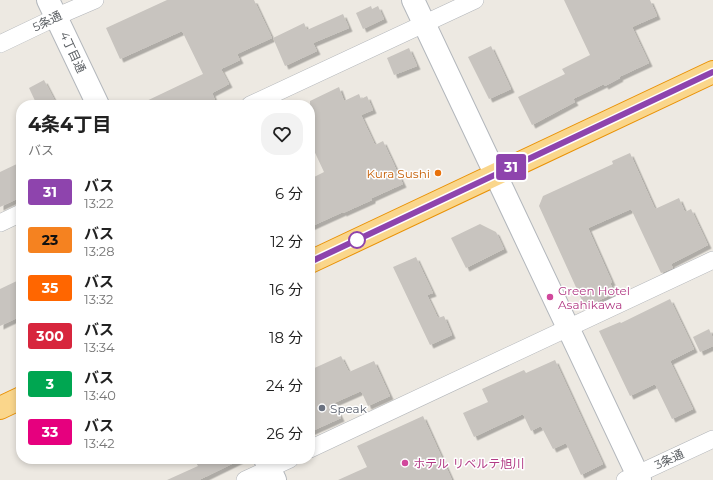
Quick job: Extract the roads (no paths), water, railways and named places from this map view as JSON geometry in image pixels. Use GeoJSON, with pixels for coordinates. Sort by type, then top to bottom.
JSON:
{"type":"FeatureCollection","features":[{"type":"Feature","properties":{"kind":"highway"},"geometry":{"type":"LineString","coordinates":[[315,260],[713,72]]}},
{"type":"Feature","properties":{"kind":"highway"},"geometry":{"type":"LineString","coordinates":[[0,408],[16,400]]}},
{"type":"Feature","properties":{"kind":"street","name":"5条通"},"geometry":{"type":"LineString","coordinates":[[0,44],[52,8],[95,0]]}},
{"type":"Feature","properties":{"kind":"street"},"geometry":{"type":"LineString","coordinates":[[413,0],[568,328],[634,478]]}},
{"type":"Feature","properties":{"kind":"street"},"geometry":{"type":"LineString","coordinates":[[261,100],[475,0]]}},
{"type":"Feature","properties":{"kind":"street","name":"4丁目通"},"geometry":{"type":"LineString","coordinates":[[52,8],[96,100]]}},
{"type":"Feature","properties":{"kind":"street"},"geometry":{"type":"LineString","coordinates":[[0,223],[16,215]]}},
{"type":"Feature","properties":{"kind":"street"},"geometry":{"type":"LineString","coordinates":[[315,447],[713,260]]}},
{"type":"Feature","properties":{"kind":"street","name":"3条通"},"geometry":{"type":"LineString","coordinates":[[634,478],[713,439]]}},
{"type":"Feature","properties":{"kind":"street"},"geometry":{"type":"LineString","coordinates":[[245,480],[280,464]]}},
{"type":"Feature","properties":{"kind":"place","name":"Kura Sushi"},"geometry":{"type":"Point","coordinates":[438,173]}},
{"type":"Feature","properties":{"kind":"place","name":"Green Hotel Asahikawa"},"geometry":{"type":"Point","coordinates":[550,297]}},
{"type":"Feature","properties":{"kind":"place","name":"Speak"},"geometry":{"type":"Point","coordinates":[322,408]}},
{"type":"Feature","properties":{"kind":"place","name":"ホテル リベルテ旭川"},"geometry":{"type":"Point","coordinates":[405,463]}}]}
